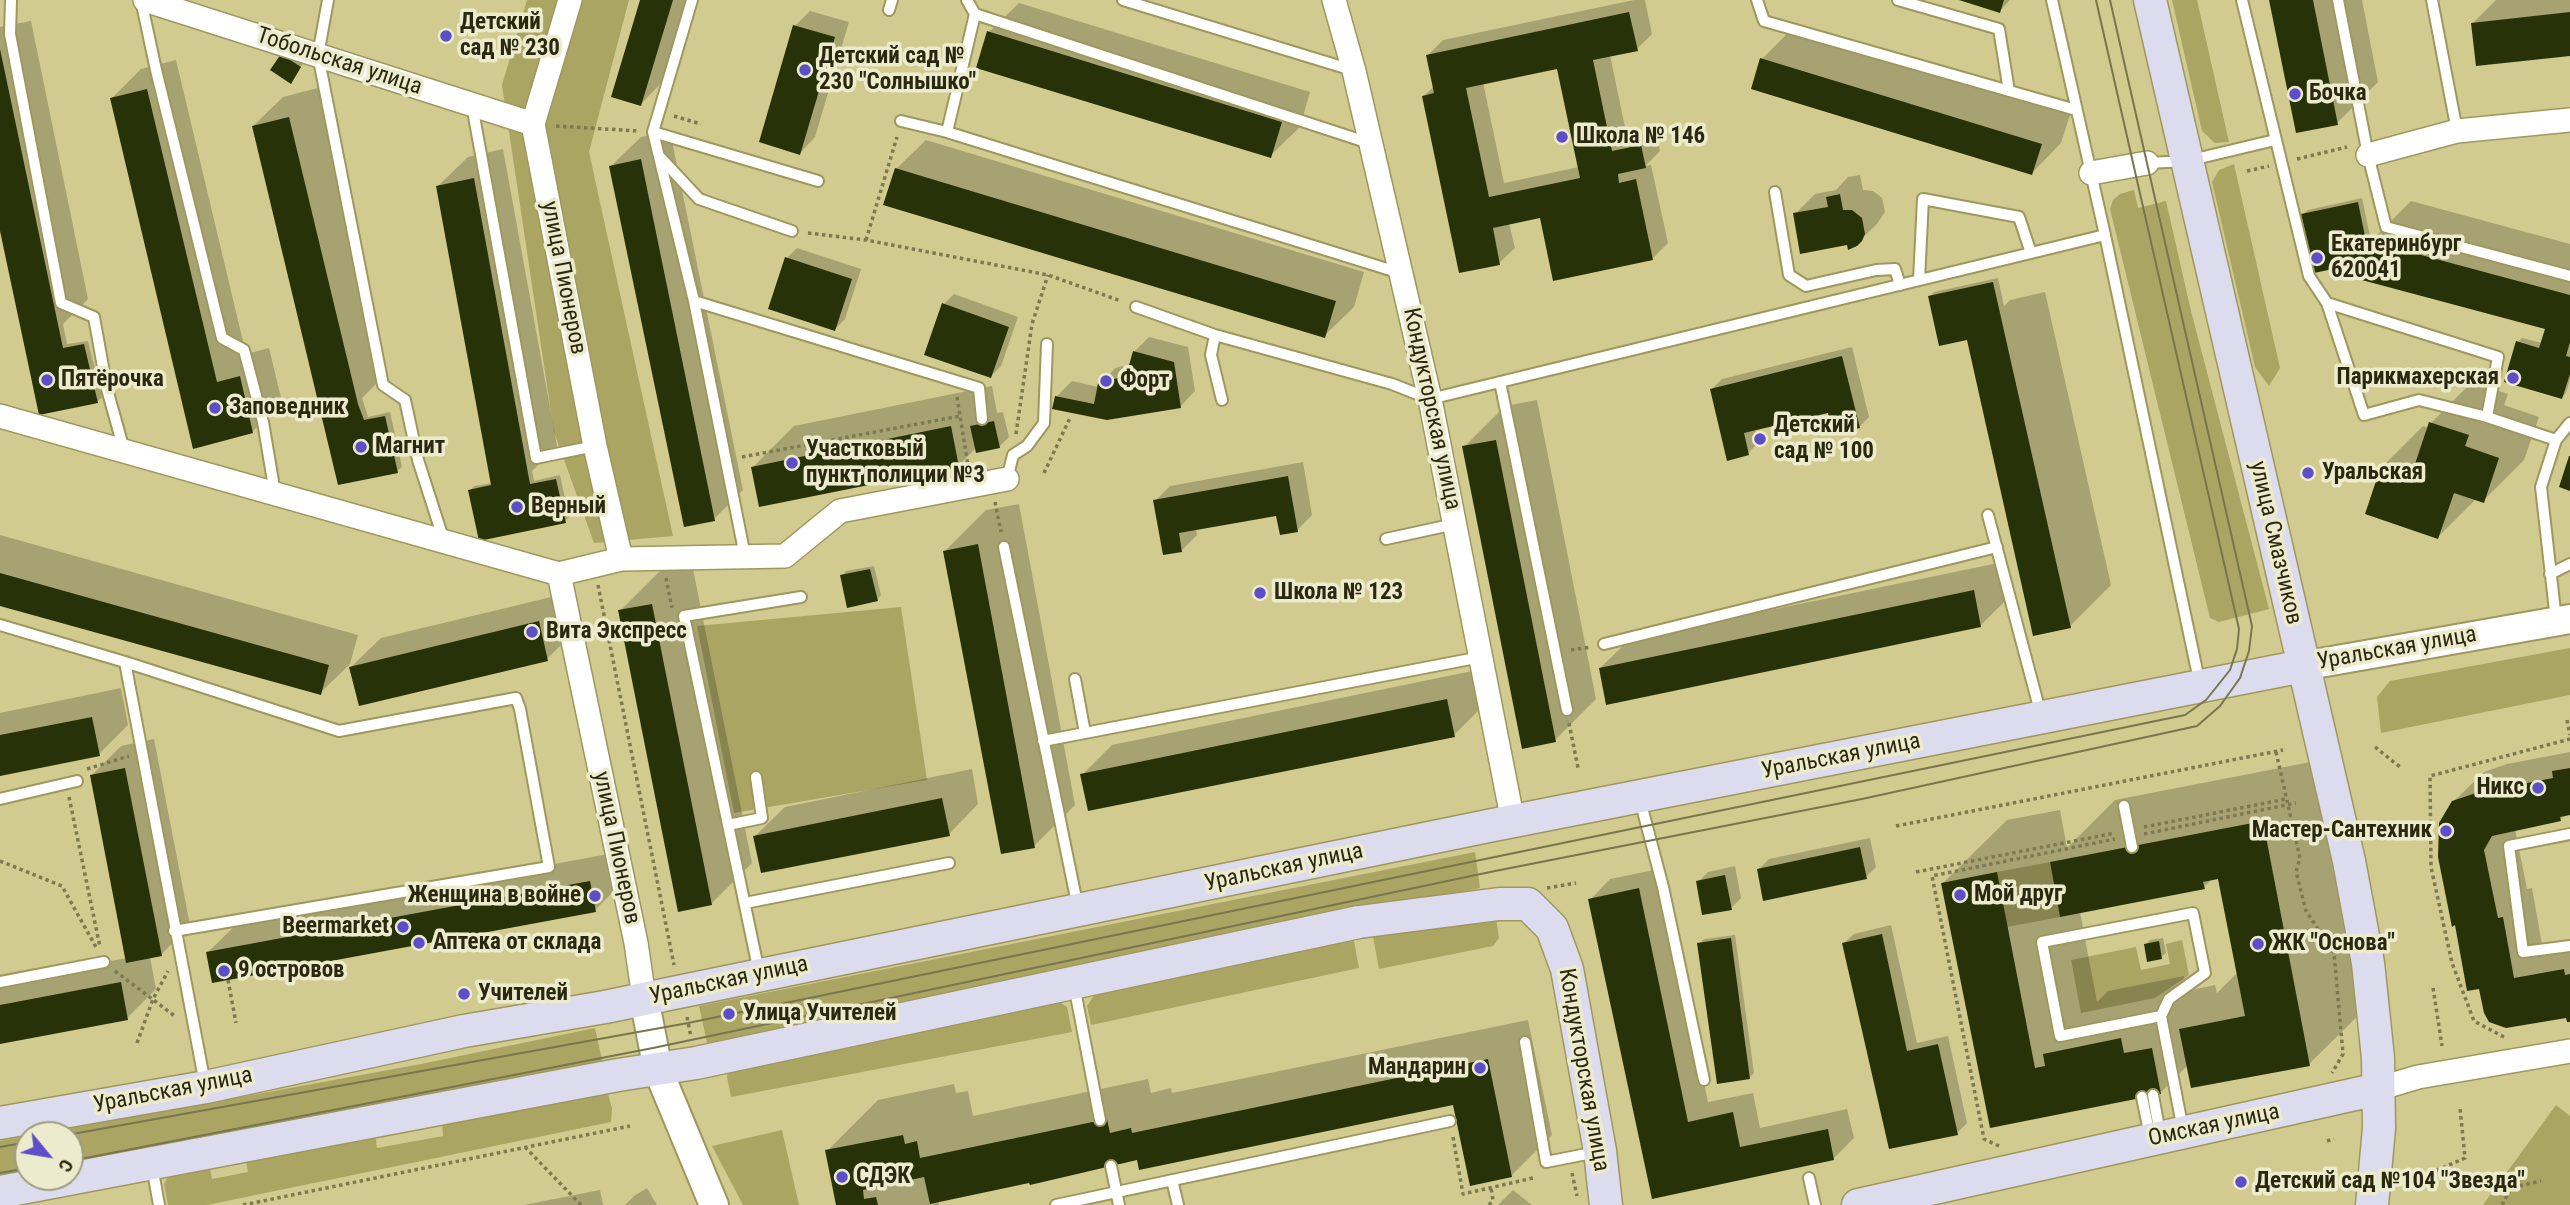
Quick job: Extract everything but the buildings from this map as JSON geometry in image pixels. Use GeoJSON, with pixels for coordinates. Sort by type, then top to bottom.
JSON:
{"type":"FeatureCollection","features":[{"type":"Feature","properties":{"kind":"main road","name":"улица Смазчиков"},"geometry":{"type":"LineString","coordinates":[[2150,0],[2349,861],[2368,963],[2378,1058],[2379,1128],[2372,1205]]}},
{"type":"Feature","properties":{"kind":"main road","name":"Уральская улица"},"geometry":{"type":"LineString","coordinates":[[0,1122],[206,1087],[464,1031],[644,998],[2303,666]]}},
{"type":"Feature","properties":{"kind":"main road"},"geometry":{"type":"LineString","coordinates":[[0,1192],[618,1075],[696,1063],[1359,922],[1499,904],[1536,896]]}},
{"type":"Feature","properties":{"kind":"main road","name":"Кондукторская улица"},"geometry":{"type":"LineString","coordinates":[[1536,896],[1552,928],[1567,969],[1600,1151],[1606,1205]]}},
{"type":"Feature","properties":{"kind":"main road","name":"Омская улица"},"geometry":{"type":"LineString","coordinates":[[1858,1205],[2378,1089]]}},
{"type":"Feature","properties":{"kind":"street","name":"Тобольская улица"},"geometry":{"type":"LineString","coordinates":[[143,0],[533,124]]}},
{"type":"Feature","properties":{"kind":"street","name":"улица Пионеров"},"geometry":{"type":"LineString","coordinates":[[570,0],[533,124],[595,446],[621,559]]}},
{"type":"Feature","properties":{"kind":"street","name":"Кондукторская улица"},"geometry":{"type":"LineString","coordinates":[[1334,0],[1372,144],[1430,399],[1513,822]]}},
{"type":"Feature","properties":{"kind":"street"},"geometry":{"type":"LineString","coordinates":[[2368,155],[2457,131],[2570,120]]}},
{"type":"Feature","properties":{"kind":"street"},"geometry":{"type":"LineString","coordinates":[[2091,173],[2147,163]]}},
{"type":"Feature","properties":{"kind":"street"},"geometry":{"type":"LineString","coordinates":[[0,416],[559,574],[621,559],[785,556],[840,511],[1007,480]]}},
{"type":"Feature","properties":{"kind":"street","name":"улица Пионеров"},"geometry":{"type":"LineString","coordinates":[[559,574],[636,943],[644,998]]}},
{"type":"Feature","properties":{"kind":"street","name":"Уральская улица"},"geometry":{"type":"LineString","coordinates":[[2303,666],[2563,620]]}},
{"type":"Feature","properties":{"kind":"street"},"geometry":{"type":"LineString","coordinates":[[644,998],[658,1070],[714,1205]]}},
{"type":"Feature","properties":{"kind":"street","name":"Омская улица"},"geometry":{"type":"LineString","coordinates":[[2378,1089],[2418,1077],[2570,1051]]}},
{"type":"Feature","properties":{"kind":"lane"},"geometry":{"type":"LineString","coordinates":[[11,0],[10,34],[61,303],[94,317],[107,389],[124,451]]}},
{"type":"Feature","properties":{"kind":"lane"},"geometry":{"type":"LineString","coordinates":[[143,0],[156,70],[222,338],[244,350],[263,422],[275,493]]}},
{"type":"Feature","properties":{"kind":"lane"},"geometry":{"type":"LineString","coordinates":[[328,0],[318,55],[383,385],[405,400],[418,460],[444,541]]}},
{"type":"Feature","properties":{"kind":"lane"},"geometry":{"type":"LineString","coordinates":[[692,0],[653,132],[694,301],[745,556]]}},
{"type":"Feature","properties":{"kind":"lane"},"geometry":{"type":"LineString","coordinates":[[967,0],[975,14],[1372,144]]}},
{"type":"Feature","properties":{"kind":"lane"},"geometry":{"type":"LineString","coordinates":[[1123,0],[1354,71]]}},
{"type":"Feature","properties":{"kind":"lane"},"geometry":{"type":"LineString","coordinates":[[1756,0],[1763,21],[2076,110]]}},
{"type":"Feature","properties":{"kind":"lane"},"geometry":{"type":"LineString","coordinates":[[1898,0],[1999,29],[2009,91]]}},
{"type":"Feature","properties":{"kind":"lane"},"geometry":{"type":"LineString","coordinates":[[2052,0],[2201,687]]}},
{"type":"Feature","properties":{"kind":"lane"},"geometry":{"type":"LineString","coordinates":[[2242,0],[2309,275],[2327,303],[2364,415],[2420,400],[2487,417],[2556,440]]}},
{"type":"Feature","properties":{"kind":"lane"},"geometry":{"type":"LineString","coordinates":[[2338,0],[2368,155],[2386,227],[2570,276]]}},
{"type":"Feature","properties":{"kind":"lane"},"geometry":{"type":"LineString","coordinates":[[2432,0],[2457,131]]}},
{"type":"Feature","properties":{"kind":"lane"},"geometry":{"type":"LineString","coordinates":[[947,132],[975,14]]}},
{"type":"Feature","properties":{"kind":"lane"},"geometry":{"type":"LineString","coordinates":[[472,105],[536,458],[595,446]]}},
{"type":"Feature","properties":{"kind":"lane"},"geometry":{"type":"LineString","coordinates":[[901,121],[947,132],[1402,273]]}},
{"type":"Feature","properties":{"kind":"lane"},"geometry":{"type":"LineString","coordinates":[[653,132],[818,181]]}},
{"type":"Feature","properties":{"kind":"lane"},"geometry":{"type":"LineString","coordinates":[[2147,163],[2187,161],[2275,140]]}},
{"type":"Feature","properties":{"kind":"lane"},"geometry":{"type":"LineString","coordinates":[[658,155],[699,199],[792,231]]}},
{"type":"Feature","properties":{"kind":"lane"},"geometry":{"type":"LineString","coordinates":[[1775,191],[1789,275],[1806,286],[1876,270],[1895,269],[1900,285]]}},
{"type":"Feature","properties":{"kind":"lane"},"geometry":{"type":"LineString","coordinates":[[1919,280],[1923,200],[2018,218],[2031,253]]}},
{"type":"Feature","properties":{"kind":"lane"},"geometry":{"type":"LineString","coordinates":[[1136,307],[1215,335],[1392,384],[1430,399],[2105,235]]}},
{"type":"Feature","properties":{"kind":"lane"},"geometry":{"type":"LineString","coordinates":[[694,301],[979,388],[982,419]]}},
{"type":"Feature","properties":{"kind":"lane"},"geometry":{"type":"LineString","coordinates":[[2327,303],[2498,357],[2487,417]]}},
{"type":"Feature","properties":{"kind":"lane"},"geometry":{"type":"LineString","coordinates":[[1215,335],[1211,355],[1222,400]]}},
{"type":"Feature","properties":{"kind":"lane"},"geometry":{"type":"LineString","coordinates":[[1007,480],[1013,455],[1027,446],[1044,423],[1047,344]]}},
{"type":"Feature","properties":{"kind":"lane"},"geometry":{"type":"LineString","coordinates":[[1500,382],[1567,710]]}},
{"type":"Feature","properties":{"kind":"lane"},"geometry":{"type":"LineString","coordinates":[[2563,620],[2550,574],[2541,487],[2556,440],[2570,423]]}},
{"type":"Feature","properties":{"kind":"lane"},"geometry":{"type":"LineString","coordinates":[[1988,515],[2042,718]]}},
{"type":"Feature","properties":{"kind":"lane"},"geometry":{"type":"LineString","coordinates":[[1386,539],[1455,524]]}},
{"type":"Feature","properties":{"kind":"lane"},"geometry":{"type":"LineString","coordinates":[[1004,547],[1078,911]]}},
{"type":"Feature","properties":{"kind":"lane"},"geometry":{"type":"LineString","coordinates":[[1604,644],[1997,547]]}},
{"type":"Feature","properties":{"kind":"lane"},"geometry":{"type":"LineString","coordinates":[[2550,574],[2570,564]]}},
{"type":"Feature","properties":{"kind":"lane"},"geometry":{"type":"LineString","coordinates":[[759,974],[684,616],[801,597]]}},
{"type":"Feature","properties":{"kind":"lane"},"geometry":{"type":"LineString","coordinates":[[0,625],[339,731],[516,698],[549,867],[174,931]]}},
{"type":"Feature","properties":{"kind":"lane"},"geometry":{"type":"LineString","coordinates":[[1044,741],[1482,657]]}},
{"type":"Feature","properties":{"kind":"lane"},"geometry":{"type":"LineString","coordinates":[[125,662],[174,931],[206,1087]]}},
{"type":"Feature","properties":{"kind":"lane"},"geometry":{"type":"LineString","coordinates":[[1075,679],[1086,733]]}},
{"type":"Feature","properties":{"kind":"lane"},"geometry":{"type":"LineString","coordinates":[[729,825],[762,818],[756,777]]}},
{"type":"Feature","properties":{"kind":"lane"},"geometry":{"type":"LineString","coordinates":[[0,799],[71,782]]}},
{"type":"Feature","properties":{"kind":"lane"},"geometry":{"type":"LineString","coordinates":[[1639,797],[1663,887],[1704,1080]]}},
{"type":"Feature","properties":{"kind":"lane"},"geometry":{"type":"LineString","coordinates":[[2124,806],[2130,838]]}},
{"type":"Feature","properties":{"kind":"lane"},"geometry":{"type":"LineString","coordinates":[[2570,834],[2509,846],[2523,952],[2570,946]]}},
{"type":"Feature","properties":{"kind":"lane"},"geometry":{"type":"LineString","coordinates":[[745,903],[949,863]]}},
{"type":"Feature","properties":{"kind":"lane"},"geometry":{"type":"LineString","coordinates":[[2161,1016],[2060,1036],[2042,942],[2193,913],[2205,973],[2169,999],[2161,1016],[2165,1137]]}},
{"type":"Feature","properties":{"kind":"lane"},"geometry":{"type":"LineString","coordinates":[[0,982],[104,962]]}},
{"type":"Feature","properties":{"kind":"lane"},"geometry":{"type":"LineString","coordinates":[[1073,983],[1100,1120]]}},
{"type":"Feature","properties":{"kind":"lane"},"geometry":{"type":"LineString","coordinates":[[1525,1042],[1546,1162],[1600,1151]]}},
{"type":"Feature","properties":{"kind":"lane"},"geometry":{"type":"LineString","coordinates":[[2147,1096],[2165,1137]]}},
{"type":"Feature","properties":{"kind":"lane"},"geometry":{"type":"LineString","coordinates":[[1056,1205],[1450,1121]]}},
{"type":"Feature","properties":{"kind":"lane"},"geometry":{"type":"LineString","coordinates":[[152,1164],[159,1205]]}},
{"type":"Feature","properties":{"kind":"lane"},"geometry":{"type":"LineString","coordinates":[[1111,1166],[1119,1205]]}},
{"type":"Feature","properties":{"kind":"lane"},"geometry":{"type":"LineString","coordinates":[[1809,1178],[1815,1205]]}},
{"type":"Feature","properties":{"kind":"lane"},"geometry":{"type":"LineString","coordinates":[[1172,1180],[1178,1205]]}},
{"type":"Feature","properties":{"kind":"path"},"geometry":{"type":"LineString","coordinates":[[659,111],[701,124]]}},
{"type":"Feature","properties":{"kind":"path"},"geometry":{"type":"LineString","coordinates":[[866,240],[901,121]]}},
{"type":"Feature","properties":{"kind":"path"},"geometry":{"type":"LineString","coordinates":[[533,124],[653,132]]}},
{"type":"Feature","properties":{"kind":"path"},"geometry":{"type":"LineString","coordinates":[[792,231],[866,240],[1048,275],[1136,307]]}},
{"type":"Feature","properties":{"kind":"path"},"geometry":{"type":"LineString","coordinates":[[1013,455],[1032,324],[1048,275]]}},
{"type":"Feature","properties":{"kind":"path"},"geometry":{"type":"LineString","coordinates":[[954,381],[972,485]]}},
{"type":"Feature","properties":{"kind":"path"},"geometry":{"type":"LineString","coordinates":[[726,460],[960,416]]}},
{"type":"Feature","properties":{"kind":"path"},"geometry":{"type":"LineString","coordinates":[[1044,473],[1070,418]]}},
{"type":"Feature","properties":{"kind":"path"},"geometry":{"type":"LineString","coordinates":[[995,503],[1004,547]]}},
{"type":"Feature","properties":{"kind":"path"},"geometry":{"type":"LineString","coordinates":[[594,565],[670,951],[696,1063]]}},
{"type":"Feature","properties":{"kind":"path"},"geometry":{"type":"LineString","coordinates":[[665,571],[672,611]]}},
{"type":"Feature","properties":{"kind":"path"},"geometry":{"type":"LineString","coordinates":[[1555,652],[1604,644]]}},
{"type":"Feature","properties":{"kind":"path"},"geometry":{"type":"LineString","coordinates":[[1567,710],[1578,768]]}},
{"type":"Feature","properties":{"kind":"path"},"geometry":{"type":"LineString","coordinates":[[2504,1037],[2474,1021],[2452,963],[2431,867],[2430,776],[2570,737],[2567,720]]}},
{"type":"Feature","properties":{"kind":"path"},"geometry":{"type":"LineString","coordinates":[[2375,747],[2400,766]]}},
{"type":"Feature","properties":{"kind":"path"},"geometry":{"type":"LineString","coordinates":[[1896,826],[2284,750]]}},
{"type":"Feature","properties":{"kind":"path"},"geometry":{"type":"LineString","coordinates":[[104,962],[71,782],[89,767],[142,752]]}},
{"type":"Feature","properties":{"kind":"path"},"geometry":{"type":"LineString","coordinates":[[2276,752],[2300,858],[2296,872],[2306,911],[2334,953],[2343,1054],[2330,1075]]}},
{"type":"Feature","properties":{"kind":"path"},"geometry":{"type":"LineString","coordinates":[[1916,872],[2130,838],[2286,799]]}},
{"type":"Feature","properties":{"kind":"path"},"geometry":{"type":"LineString","coordinates":[[2002,1147],[1984,1139],[1932,876],[2296,803]]}},
{"type":"Feature","properties":{"kind":"path"},"geometry":{"type":"LineString","coordinates":[[0,861],[62,886],[104,962],[194,1031]]}},
{"type":"Feature","properties":{"kind":"path"},"geometry":{"type":"LineString","coordinates":[[1536,896],[1576,883]]}},
{"type":"Feature","properties":{"kind":"path"},"geometry":{"type":"LineString","coordinates":[[137,1043],[153,999],[179,952]]}},
{"type":"Feature","properties":{"kind":"path"},"geometry":{"type":"LineString","coordinates":[[228,980],[236,1023]]}},
{"type":"Feature","properties":{"kind":"path"},"geometry":{"type":"LineString","coordinates":[[2433,988],[2442,1046]]}},
{"type":"Feature","properties":{"kind":"path"},"geometry":{"type":"LineString","coordinates":[[2417,1179],[2465,1158],[2460,1108]]}},
{"type":"Feature","properties":{"kind":"path"},"geometry":{"type":"LineString","coordinates":[[1450,1121],[1463,1194],[1533,1178]]}},
{"type":"Feature","properties":{"kind":"path"},"geometry":{"type":"LineString","coordinates":[[243,1205],[630,1126]]}},
{"type":"Feature","properties":{"kind":"path"},"geometry":{"type":"LineString","coordinates":[[2327,1141],[2334,1139]]}},
{"type":"Feature","properties":{"kind":"path"},"geometry":{"type":"LineString","coordinates":[[525,1147],[581,1205]]}},
{"type":"Feature","properties":{"kind":"path"},"geometry":{"type":"LineString","coordinates":[[1571,1167],[1578,1205]]}},
{"type":"Feature","properties":{"kind":"path"},"geometry":{"type":"LineString","coordinates":[[2502,1205],[2511,1188],[2542,1181]]}},
{"type":"Feature","properties":{"kind":"path"},"geometry":{"type":"LineString","coordinates":[[1489,1205],[1493,1200],[1491,1188]]}},
{"type":"Feature","properties":{"kind":"shaded area"},"geometry":{"type":"Polygon","coordinates":[[[527,0],[629,0],[589,152],[673,536],[594,543],[554,432],[502,85],[527,0]]]}},
{"type":"Feature","properties":{"kind":"shaded area"},"geometry":{"type":"Polygon","coordinates":[[[2172,0],[2197,0],[2229,142],[2215,143],[2202,131],[2172,0]]]}},
{"type":"Feature","properties":{"kind":"shaded area"},"geometry":{"type":"Polygon","coordinates":[[[2234,164],[2280,368],[2269,386],[2255,367],[2212,182],[2219,170],[2234,164]]]}},
{"type":"Feature","properties":{"kind":"shaded area"},"geometry":{"type":"Polygon","coordinates":[[[2134,190],[2138,208],[2166,201],[2191,311],[2269,609],[2219,622],[2210,618],[2110,209],[2113,200],[2120,194],[2134,190]]]}},
{"type":"Feature","properties":{"kind":"shaded area"},"geometry":{"type":"Polygon","coordinates":[[[901,607],[927,780],[734,813],[697,626],[901,607]]]}},
{"type":"Feature","properties":{"kind":"shaded area"},"geometry":{"type":"Polygon","coordinates":[[[2570,648],[2570,695],[2381,733],[2377,697],[2390,681],[2570,648]]]}},
{"type":"Feature","properties":{"kind":"shaded area"},"geometry":{"type":"Polygon","coordinates":[[[1475,852],[1480,888],[707,1043],[699,1006],[1475,852]]]}},
{"type":"Feature","properties":{"kind":"shaded area"},"geometry":{"type":"Polygon","coordinates":[[[2050,862],[2060,917],[2007,927],[1997,872],[2050,862]]]}},
{"type":"Feature","properties":{"kind":"shaded area"},"geometry":{"type":"Polygon","coordinates":[[[1495,912],[1499,938],[1493,946],[1379,969],[1372,931],[1495,912]]]}},
{"type":"Feature","properties":{"kind":"shaded area"},"geometry":{"type":"Polygon","coordinates":[[[1348,936],[1354,941],[1359,968],[1091,1025],[1087,1006],[1099,988],[1348,936]]]}},
{"type":"Feature","properties":{"kind":"shaded area"},"geometry":{"type":"Polygon","coordinates":[[[2182,940],[2189,975],[2155,998],[2081,1013],[2071,960],[2136,947],[2141,970],[2170,964],[2166,944],[2182,940]]]}},
{"type":"Feature","properties":{"kind":"shaded area"},"geometry":{"type":"Polygon","coordinates":[[[1056,1000],[1067,1007],[1072,1032],[731,1097],[728,1072],[1056,1000]]]}},
{"type":"Feature","properties":{"kind":"shaded area"},"geometry":{"type":"Polygon","coordinates":[[[595,1028],[603,1064],[84,1162],[84,1126],[421,1064],[595,1028]]]}},
{"type":"Feature","properties":{"kind":"shaded area"},"geometry":{"type":"Polygon","coordinates":[[[598,1085],[608,1094],[612,1108],[611,1122],[207,1205],[168,1205],[164,1184],[169,1175],[209,1162],[212,1179],[248,1172],[245,1156],[375,1132],[377,1148],[443,1136],[442,1121],[598,1085]]]}},
{"type":"Feature","properties":{"kind":"shaded area"},"geometry":{"type":"Polygon","coordinates":[[[2556,1105],[2570,1116],[2570,1205],[2483,1205],[2556,1105]]]}},
{"type":"Feature","properties":{"kind":"shaded area"},"geometry":{"type":"Polygon","coordinates":[[[782,1130],[799,1205],[743,1205],[712,1146],[782,1130]]]}},
{"type":"Feature","properties":{"kind":"shaded area"},"geometry":{"type":"Polygon","coordinates":[[[14,1138],[14,1174],[0,1177],[0,1141],[14,1138]]]}},
{"type":"Feature","properties":{"kind":"tram line"},"geometry":{"type":"LineString","coordinates":[[84,1132],[688,1023],[2185,715],[2206,700],[2230,670],[2237,649],[2239,629],[2096,0]]}},
{"type":"Feature","properties":{"kind":"tram line"},"geometry":{"type":"LineString","coordinates":[[84,1158],[653,1048],[1495,871],[1862,799],[2197,726],[2220,706],[2240,678],[2249,651],[2252,626],[2110,0]]}},
{"type":"Feature","properties":{"kind":"tram line"},"geometry":{"type":"LineString","coordinates":[[0,1147],[14,1144]]}},
{"type":"Feature","properties":{"kind":"tram line"},"geometry":{"type":"LineString","coordinates":[[0,1173],[14,1170]]}},
{"type":"Feature","properties":{"kind":"place","name":"Детский сад № 230"},"geometry":{"type":"Point","coordinates":[446,36]}},
{"type":"Feature","properties":{"kind":"place","name":"Детский сад № 230 \"Солнышко\""},"geometry":{"type":"Point","coordinates":[805,70]}},
{"type":"Feature","properties":{"kind":"place","name":"Бочка"},"geometry":{"type":"Point","coordinates":[2295,94]}},
{"type":"Feature","properties":{"kind":"place","name":"Школа № 146"},"geometry":{"type":"Point","coordinates":[1562,137]}},
{"type":"Feature","properties":{"kind":"place","name":"Екатеринбург 620041"},"geometry":{"type":"Point","coordinates":[2317,258]}},
{"type":"Feature","properties":{"kind":"place","name":"Парикмахерская"},"geometry":{"type":"Point","coordinates":[2513,378]}},
{"type":"Feature","properties":{"kind":"place","name":"Пятёрочка"},"geometry":{"type":"Point","coordinates":[47,380]}},
{"type":"Feature","properties":{"kind":"place","name":"Форт"},"geometry":{"type":"Point","coordinates":[1106,381]}},
{"type":"Feature","properties":{"kind":"place","name":"Заповедник"},"geometry":{"type":"Point","coordinates":[215,408]}},
{"type":"Feature","properties":{"kind":"place","name":"Детский сад № 100"},"geometry":{"type":"Point","coordinates":[1760,439]}},
{"type":"Feature","properties":{"kind":"place","name":"Магнит"},"geometry":{"type":"Point","coordinates":[361,447]}},
{"type":"Feature","properties":{"kind":"place","name":"Участковый пункт полиции №3"},"geometry":{"type":"Point","coordinates":[792,463]}},
{"type":"Feature","properties":{"kind":"place","name":"Уральская"},"geometry":{"type":"Point","coordinates":[2308,473]}},
{"type":"Feature","properties":{"kind":"place","name":"Верный"},"geometry":{"type":"Point","coordinates":[517,507]}},
{"type":"Feature","properties":{"kind":"place","name":"Школа № 123"},"geometry":{"type":"Point","coordinates":[1260,593]}},
{"type":"Feature","properties":{"kind":"place","name":"Вита Экспресс"},"geometry":{"type":"Point","coordinates":[532,632]}},
{"type":"Feature","properties":{"kind":"place","name":"Никс"},"geometry":{"type":"Point","coordinates":[2538,788]}},
{"type":"Feature","properties":{"kind":"place","name":"Мастер-Сантехник"},"geometry":{"type":"Point","coordinates":[2446,831]}},
{"type":"Feature","properties":{"kind":"place","name":"Мой друг"},"geometry":{"type":"Point","coordinates":[1960,895]}},
{"type":"Feature","properties":{"kind":"place","name":"Женщина в войне"},"geometry":{"type":"Point","coordinates":[595,896]}},
{"type":"Feature","properties":{"kind":"place","name":"Beermarket"},"geometry":{"type":"Point","coordinates":[403,927]}},
{"type":"Feature","properties":{"kind":"place","name":"Аптека от склада"},"geometry":{"type":"Point","coordinates":[419,943]}},
{"type":"Feature","properties":{"kind":"place","name":"ЖК \"Основа\""},"geometry":{"type":"Point","coordinates":[2258,944]}},
{"type":"Feature","properties":{"kind":"place","name":"9 островов"},"geometry":{"type":"Point","coordinates":[224,971]}},
{"type":"Feature","properties":{"kind":"place","name":"Учителей"},"geometry":{"type":"Point","coordinates":[464,994]}},
{"type":"Feature","properties":{"kind":"place","name":"Улица Учителей"},"geometry":{"type":"Point","coordinates":[729,1014]}},
{"type":"Feature","properties":{"kind":"place","name":"Мандарин"},"geometry":{"type":"Point","coordinates":[1480,1068]}},
{"type":"Feature","properties":{"kind":"place","name":"СДЭК"},"geometry":{"type":"Point","coordinates":[842,1177]}},
{"type":"Feature","properties":{"kind":"place","name":"Детский сад №104 \"Звезда\""},"geometry":{"type":"Point","coordinates":[2241,1182]}}]}
